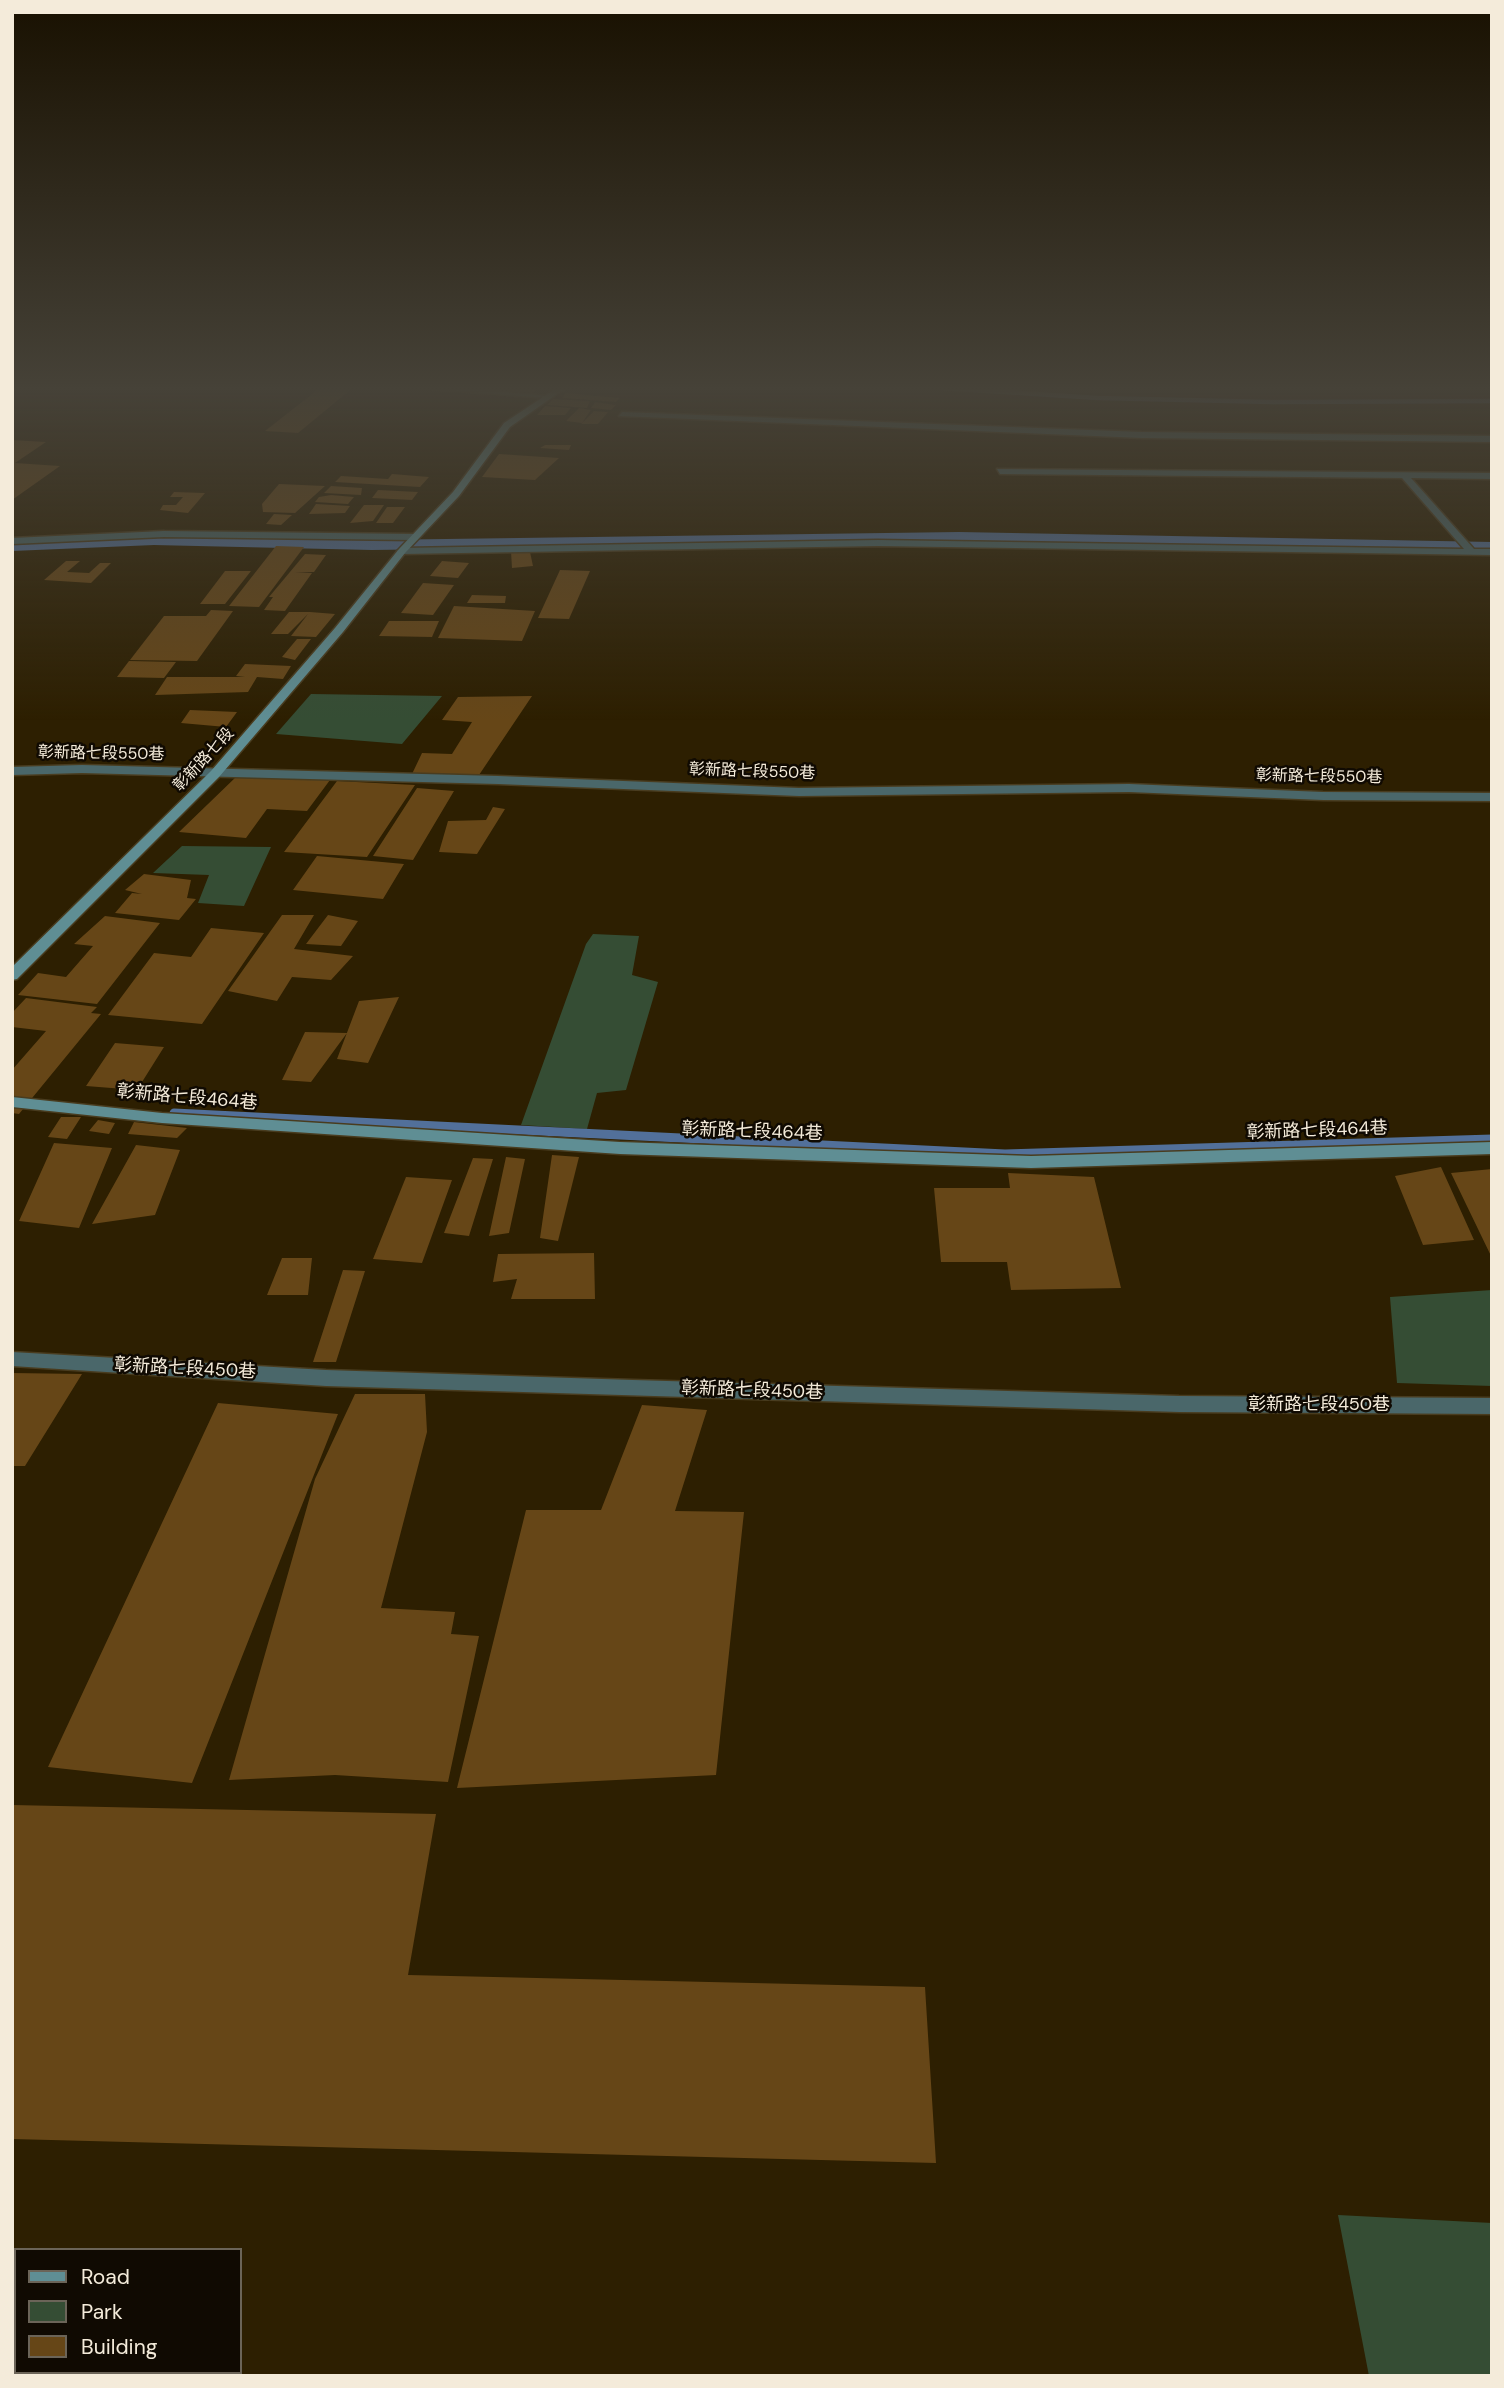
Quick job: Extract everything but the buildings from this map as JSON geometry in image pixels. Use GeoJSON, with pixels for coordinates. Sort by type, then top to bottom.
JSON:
{"type":"FeatureCollection","features":[{"type":"Feature","properties":{"kind":"street"},"geometry":{"type":"LineString","coordinates":[[414,537],[452,498]]}},
{"type":"Feature","properties":{"kind":"street","name":"彰新路七段"},"geometry":{"type":"LineString","coordinates":[[12,976],[215,774],[339,630],[414,537]]}},
{"type":"Feature","properties":{"kind":"street","name":"彰新路七段464巷"},"geometry":{"type":"LineString","coordinates":[[12,1102],[189,1120],[620,1148],[1031,1162],[1492,1148]]}},
{"type":"Feature","properties":{"kind":"lane"},"geometry":{"type":"LineString","coordinates":[[1425,498],[1472,552]]}},
{"type":"Feature","properties":{"kind":"lane"},"geometry":{"type":"LineString","coordinates":[[12,541],[164,534],[414,537]]}},
{"type":"Feature","properties":{"kind":"lane"},"geometry":{"type":"LineString","coordinates":[[402,551],[878,543],[1492,552]]}},
{"type":"Feature","properties":{"kind":"lane","name":"彰新路七段550巷"},"geometry":{"type":"LineString","coordinates":[[12,771],[82,769],[799,792],[1129,788],[1323,796],[1492,797]]}},
{"type":"Feature","properties":{"kind":"lane","name":"彰新路七段450巷"},"geometry":{"type":"LineString","coordinates":[[12,1359],[326,1378],[633,1388],[1179,1404],[1492,1406]]}},
{"type":"Feature","properties":{"kind":"green space"},"geometry":{"type":"Polygon","coordinates":[[[311,694],[442,696],[402,744],[276,734],[311,694]]]}},
{"type":"Feature","properties":{"kind":"green space"},"geometry":{"type":"Polygon","coordinates":[[[182,846],[271,847],[244,906],[198,903],[209,875],[153,873],[182,846]]]}},
{"type":"Feature","properties":{"kind":"green space"},"geometry":{"type":"Polygon","coordinates":[[[593,934],[639,936],[632,975],[658,982],[626,1090],[597,1093],[587,1129],[521,1125],[586,944],[593,934]]]}},
{"type":"Feature","properties":{"kind":"green space"},"geometry":{"type":"Polygon","coordinates":[[[1492,1290],[1492,1386],[1397,1383],[1390,1297],[1492,1290]]]}},
{"type":"Feature","properties":{"kind":"green space"},"geometry":{"type":"Polygon","coordinates":[[[1338,2215],[1492,2223],[1492,2376],[1369,2376],[1338,2215]]]}},
{"type":"Feature","properties":{"kind":"waterway"},"geometry":{"type":"LineString","coordinates":[[12,546],[154,540],[372,545],[959,537],[1492,547]]}},
{"type":"Feature","properties":{"kind":"waterway"},"geometry":{"type":"LineString","coordinates":[[174,1113],[1005,1154],[1492,1139]]}}]}
